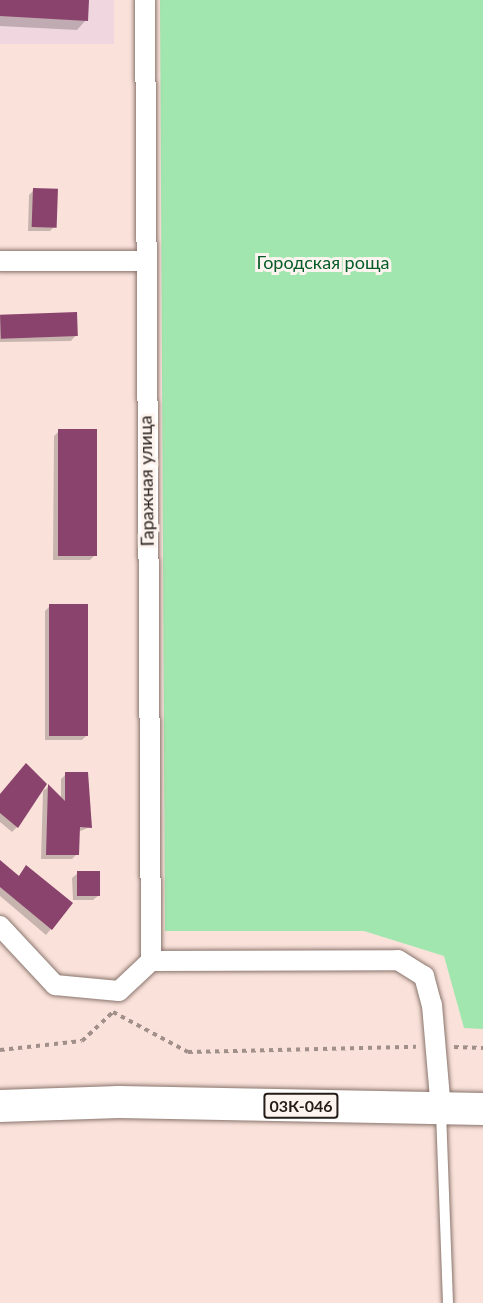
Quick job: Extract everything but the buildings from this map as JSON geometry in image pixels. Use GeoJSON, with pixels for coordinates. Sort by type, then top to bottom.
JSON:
{"type":"FeatureCollection","features":[{"type":"Feature","properties":{"kind":"main road","name":"03К-046"},"geometry":{"type":"LineString","coordinates":[[0,1106],[119,1102],[483,1109]]}},
{"type":"Feature","properties":{"kind":"street","name":"Гаражная улица"},"geometry":{"type":"LineString","coordinates":[[145,0],[144,261],[151,962]]}},
{"type":"Feature","properties":{"kind":"street"},"geometry":{"type":"LineString","coordinates":[[0,261],[144,261]]}},
{"type":"Feature","properties":{"kind":"street"},"geometry":{"type":"LineString","coordinates":[[0,926],[55,985],[118,991],[151,962],[398,960],[424,976],[436,1046],[441,1109]]}},
{"type":"Feature","properties":{"kind":"lane"},"geometry":{"type":"LineString","coordinates":[[441,1109],[448,1303]]}},
{"type":"Feature","properties":{"kind":"path"},"geometry":{"type":"LineString","coordinates":[[0,1050],[82,1041],[113,1012],[188,1052],[436,1046],[483,1048]]}},
{"type":"Feature","properties":{"kind":"shaded area"},"geometry":{"type":"Polygon","coordinates":[[[0,0],[114,0],[114,44],[0,44],[0,0]]]}},
{"type":"Feature","properties":{"kind":"green space","name":"Городская роща"},"geometry":{"type":"Polygon","coordinates":[[[160,0],[483,0],[483,1029],[464,1028],[444,956],[364,931],[165,931],[160,0]]]}}]}
